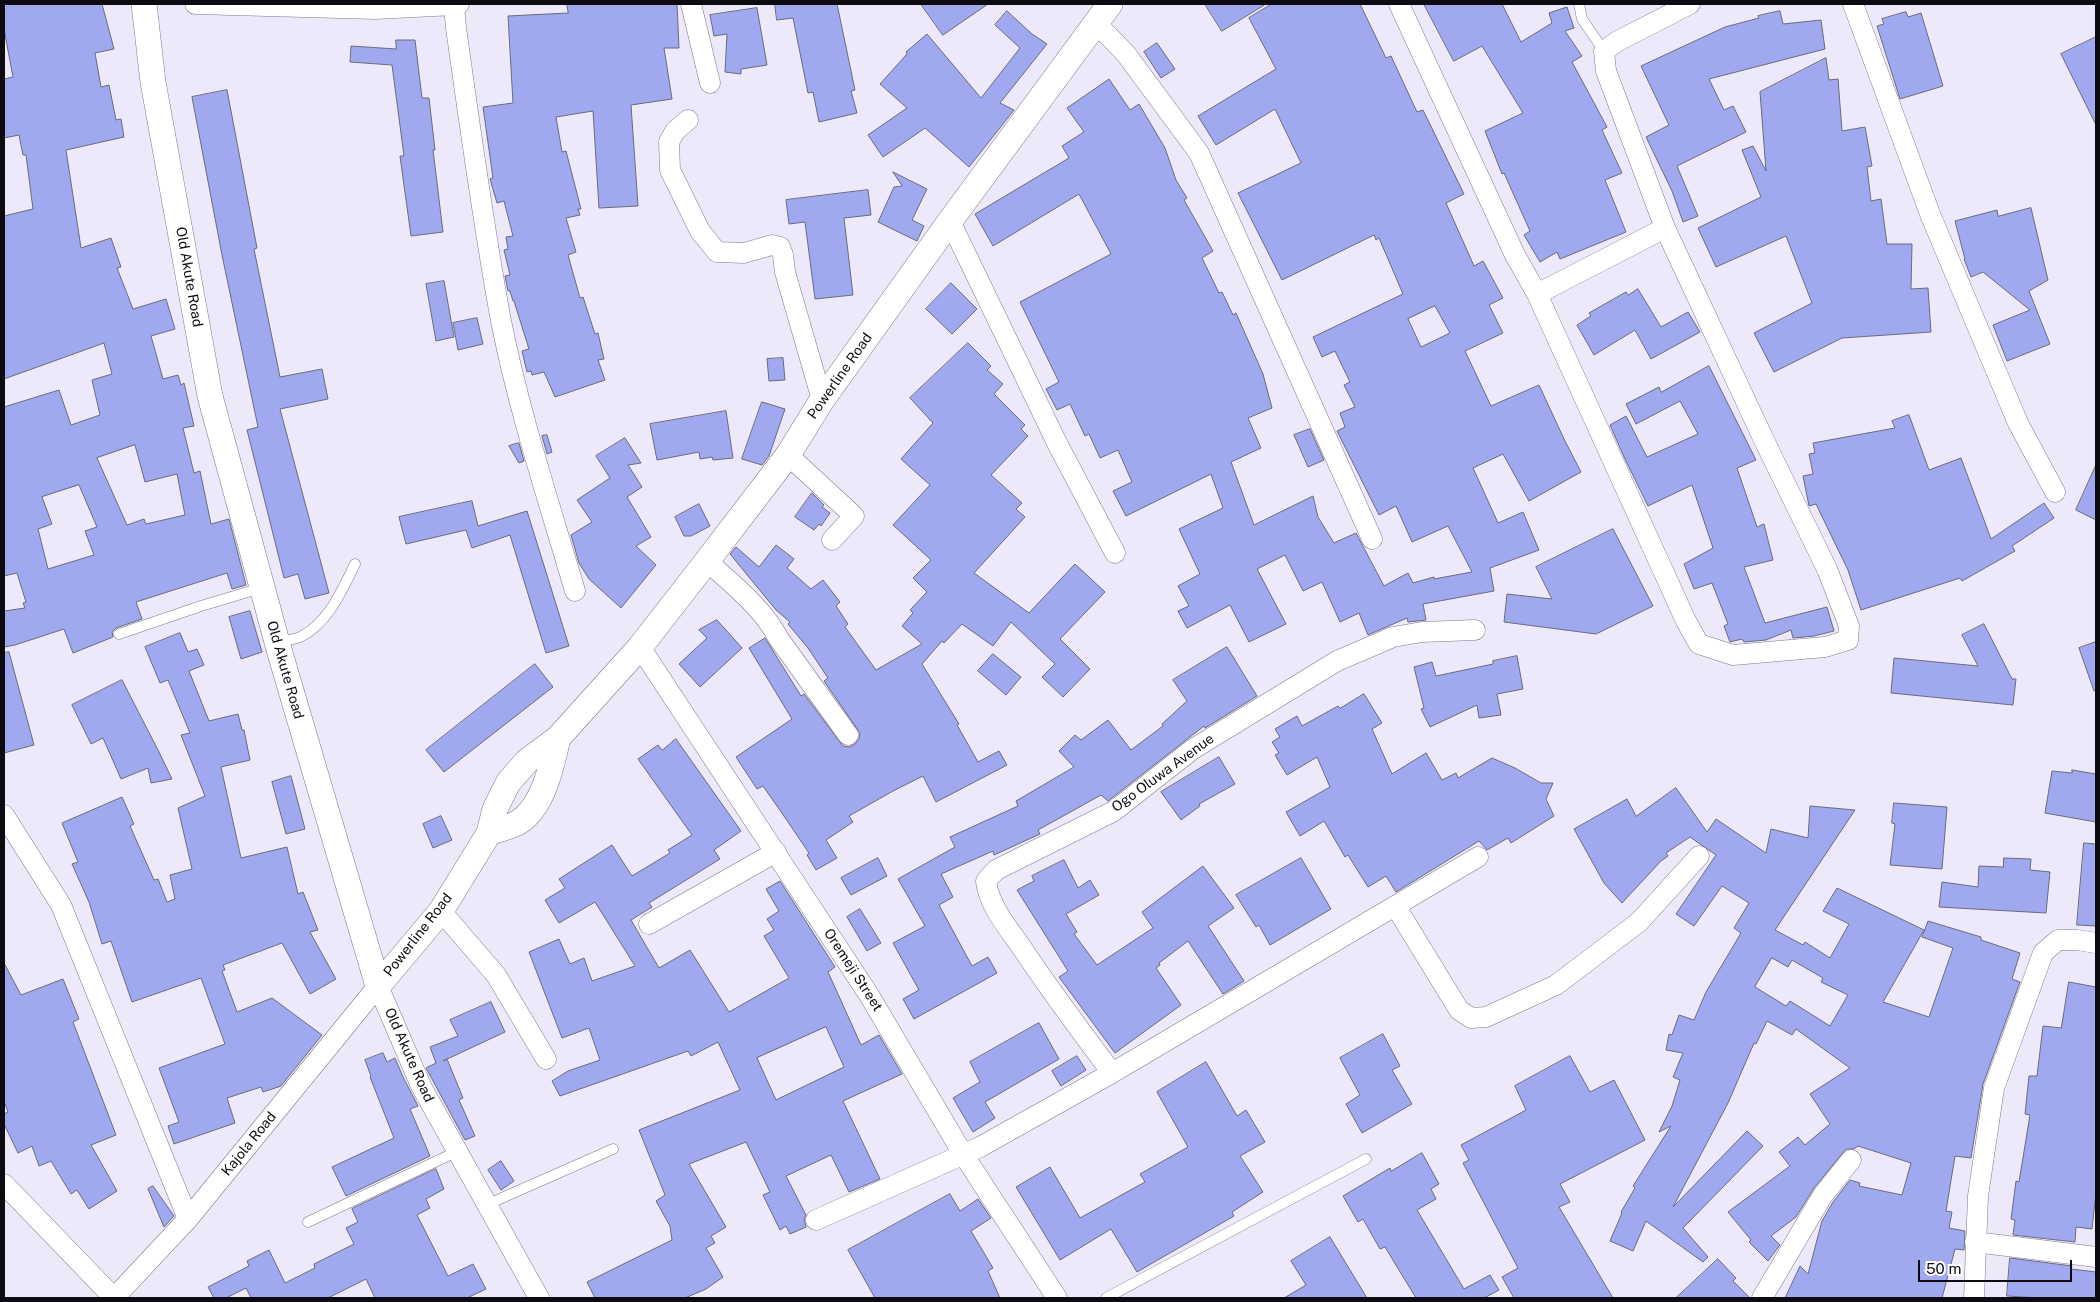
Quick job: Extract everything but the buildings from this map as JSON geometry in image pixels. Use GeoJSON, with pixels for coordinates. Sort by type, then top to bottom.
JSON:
{"type":"FeatureCollection","features":[{"type":"Feature","properties":{"kind":"street","name":"Old Akute Road"},"geometry":{"type":"LineString","coordinates":[[144,4],[153,82],[210,396],[277,642],[378,986],[421,1086],[456,1152],[539,1298]]}},
{"type":"Feature","properties":{"kind":"street"},"geometry":{"type":"LineString","coordinates":[[195,4],[375,9],[414,5],[456,4],[483,212],[502,322],[522,409],[575,592]]}},
{"type":"Feature","properties":{"kind":"street"},"geometry":{"type":"LineString","coordinates":[[691,4],[710,83]]}},
{"type":"Feature","properties":{"kind":"street"},"geometry":{"type":"LineString","coordinates":[[1399,4],[1515,255],[1537,294],[1686,622],[1699,644],[1733,656],[1825,648],[1848,640],[1849,626],[1828,569],[1763,438],[1665,228],[1606,71],[1604,51],[1618,41],[1688,4]]}},
{"type":"Feature","properties":{"kind":"street"},"geometry":{"type":"LineString","coordinates":[[1853,4],[1930,214],[2018,423],[2055,492]]}},
{"type":"Feature","properties":{"kind":"street"},"geometry":{"type":"LineString","coordinates":[[1103,14],[1126,54],[1199,153],[1372,539]]}},
{"type":"Feature","properties":{"kind":"street","name":"Powerline Road"},"geometry":{"type":"LineString","coordinates":[[378,986],[441,911],[489,833],[495,809],[508,783],[528,761],[558,738],[640,647],[707,561],[788,455],[822,400],[950,221],[1103,14]]}},
{"type":"Feature","properties":{"kind":"street"},"geometry":{"type":"LineString","coordinates":[[688,120],[675,131],[669,142],[670,170],[686,204],[700,231],[718,252],[744,253],[772,244],[780,247],[785,272],[822,400]]}},
{"type":"Feature","properties":{"kind":"street"},"geometry":{"type":"LineString","coordinates":[[950,221],[1057,442],[1115,553]]}},
{"type":"Feature","properties":{"kind":"street"},"geometry":{"type":"LineString","coordinates":[[1537,294],[1665,228]]}},
{"type":"Feature","properties":{"kind":"street"},"geometry":{"type":"LineString","coordinates":[[788,455],[854,516],[832,540]]}},
{"type":"Feature","properties":{"kind":"street"},"geometry":{"type":"LineString","coordinates":[[707,561],[756,606],[770,622],[779,639],[848,735]]}},
{"type":"Feature","properties":{"kind":"street","name":"Ogo Oluwa Avenue"},"geometry":{"type":"LineString","coordinates":[[1112,1073],[1055,997],[1011,932],[988,895],[986,881],[996,870],[1114,810],[1192,748],[1337,661],[1393,637],[1422,632],[1475,630]]}},
{"type":"Feature","properties":{"kind":"street","name":"Oremeji Street"},"geometry":{"type":"LineString","coordinates":[[640,647],[869,994],[963,1154],[1057,1298]]}},
{"type":"Feature","properties":{"kind":"street","name":"Powerline Road"},"geometry":{"type":"LineString","coordinates":[[489,833],[520,822],[539,800],[549,773],[558,738]]}},
{"type":"Feature","properties":{"kind":"street"},"geometry":{"type":"LineString","coordinates":[[4,815],[61,905],[188,1219]]}},
{"type":"Feature","properties":{"kind":"street"},"geometry":{"type":"LineString","coordinates":[[649,924],[776,852]]}},
{"type":"Feature","properties":{"kind":"street"},"geometry":{"type":"LineString","coordinates":[[1396,907],[1459,1010],[1471,1018],[1486,1017],[1556,985],[1638,922],[1699,856]]}},
{"type":"Feature","properties":{"kind":"street"},"geometry":{"type":"LineString","coordinates":[[816,1220],[963,1154],[1112,1073],[1478,857]]}},
{"type":"Feature","properties":{"kind":"street"},"geometry":{"type":"LineString","coordinates":[[441,911],[496,975],[546,1059]]}},
{"type":"Feature","properties":{"kind":"street"},"geometry":{"type":"LineString","coordinates":[[1974,1298],[1978,1196],[1994,1088],[2043,953],[2058,940],[2096,943]]}},
{"type":"Feature","properties":{"kind":"street","name":"Kajola Road"},"geometry":{"type":"LineString","coordinates":[[114,1298],[188,1219],[378,986]]}},
{"type":"Feature","properties":{"kind":"street"},"geometry":{"type":"LineString","coordinates":[[1762,1298],[1823,1195],[1851,1160]]}},
{"type":"Feature","properties":{"kind":"street"},"geometry":{"type":"LineString","coordinates":[[8,1192],[114,1298]]}},
{"type":"Feature","properties":{"kind":"street"},"geometry":{"type":"LineString","coordinates":[[1975,1242],[2096,1257]]}},
{"type":"Feature","properties":{"kind":"lane"},"geometry":{"type":"LineString","coordinates":[[1579,4],[1582,19],[1604,51]]}},
{"type":"Feature","properties":{"kind":"lane"},"geometry":{"type":"LineString","coordinates":[[277,642],[299,638],[316,626],[332,608],[355,564]]}},
{"type":"Feature","properties":{"kind":"lane"},"geometry":{"type":"LineString","coordinates":[[119,634],[201,606],[262,588]]}},
{"type":"Feature","properties":{"kind":"lane"},"geometry":{"type":"LineString","coordinates":[[486,1205],[613,1149]]}},
{"type":"Feature","properties":{"kind":"lane"},"geometry":{"type":"LineString","coordinates":[[308,1222],[456,1152]]}},
{"type":"Feature","properties":{"kind":"lane"},"geometry":{"type":"LineString","coordinates":[[1106,1298],[1366,1159]]}}]}
